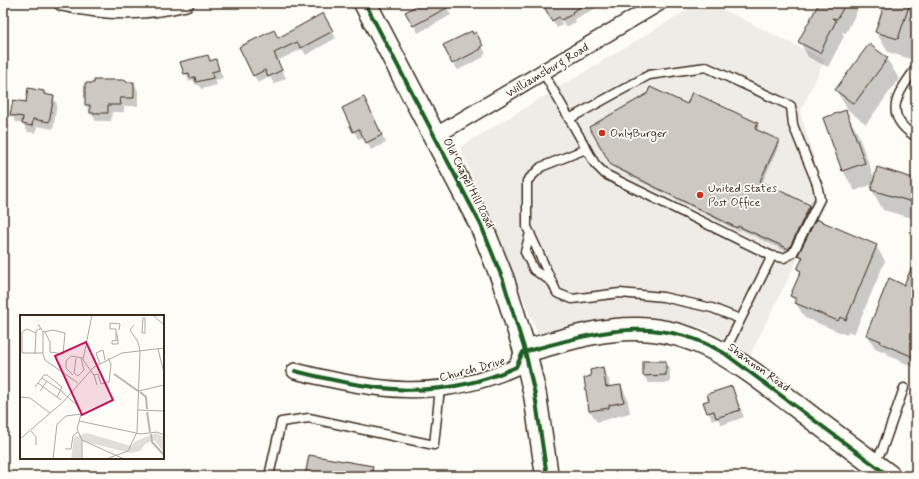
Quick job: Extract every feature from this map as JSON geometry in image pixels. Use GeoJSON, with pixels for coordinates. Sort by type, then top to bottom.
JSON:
{"type":"FeatureCollection","features":[{"type":"Feature","properties":{"kind":"street"},"geometry":{"type":"LineString","coordinates":[[62,3],[88,9],[123,12],[160,9],[186,3]]}},
{"type":"Feature","properties":{"kind":"street","name":"Old Chapel Hill Road"},"geometry":{"type":"LineString","coordinates":[[365,3],[435,136],[483,232],[503,280],[525,351],[539,419],[547,476]]}},
{"type":"Feature","properties":{"kind":"street","name":"Williamsburg Road"},"geometry":{"type":"LineString","coordinates":[[435,136],[659,3]]}},
{"type":"Feature","properties":{"kind":"street","name":"Shannon Road"},"geometry":{"type":"LineString","coordinates":[[525,351],[589,334],[636,329],[670,333],[693,339],[724,354],[881,470]]}},
{"type":"Feature","properties":{"kind":"street","name":"Church Drive"},"geometry":{"type":"LineString","coordinates":[[295,371],[366,387],[391,390],[440,388],[498,375],[511,370],[516,367],[523,352],[525,351]]}},
{"type":"Feature","properties":{"kind":"lane"},"geometry":{"type":"LineString","coordinates":[[543,72],[586,150],[604,174],[772,256],[784,258],[793,253],[820,199],[817,184],[793,126],[791,106],[706,67],[649,75],[569,119]]}},
{"type":"Feature","properties":{"kind":"lane"},"geometry":{"type":"LineString","coordinates":[[916,68],[908,79],[895,106],[896,117],[905,129],[916,137]]}},
{"type":"Feature","properties":{"kind":"lane"},"geometry":{"type":"LineString","coordinates":[[586,150],[541,167],[526,181],[527,226],[557,293],[572,299],[620,293],[663,298],[712,308],[740,320]]}},
{"type":"Feature","properties":{"kind":"lane"},"geometry":{"type":"LineString","coordinates":[[530,233],[525,252],[534,270],[552,282]]}},
{"type":"Feature","properties":{"kind":"lane"},"geometry":{"type":"LineString","coordinates":[[724,354],[772,256]]}},
{"type":"Feature","properties":{"kind":"lane"},"geometry":{"type":"LineString","coordinates":[[269,476],[281,422],[309,418],[434,445],[440,388]]}},
{"type":"Feature","properties":{"kind":"lane"},"geometry":{"type":"LineString","coordinates":[[881,470],[882,450],[904,388]]}},
{"type":"Feature","properties":{"kind":"shaded area"},"geometry":{"type":"Polygon","coordinates":[[[699,3],[710,3],[825,60],[800,112],[827,201],[750,355],[705,329],[660,319],[613,318],[539,336],[460,147],[699,3]]]}},
{"type":"Feature","properties":{"kind":"building"},"geometry":{"type":"Polygon","coordinates":[[[422,3],[456,3],[413,26],[405,12],[422,3]]]}},
{"type":"Feature","properties":{"kind":"building"},"geometry":{"type":"Polygon","coordinates":[[[542,3],[587,3],[572,12],[573,14],[561,20],[559,17],[552,21],[542,3]]]}},
{"type":"Feature","properties":{"kind":"building"},"geometry":{"type":"Polygon","coordinates":[[[819,3],[846,3],[837,19],[832,18],[836,21],[820,53],[798,42],[819,3]]]}},
{"type":"Feature","properties":{"kind":"building"},"geometry":{"type":"Polygon","coordinates":[[[885,3],[910,3],[898,39],[875,32],[885,3]]]}},
{"type":"Feature","properties":{"kind":"building"},"geometry":{"type":"Polygon","coordinates":[[[323,13],[333,31],[301,48],[297,42],[274,53],[282,70],[268,77],[265,70],[253,76],[239,47],[274,30],[278,38],[323,13]]]}},
{"type":"Feature","properties":{"kind":"building"},"geometry":{"type":"Polygon","coordinates":[[[472,31],[473,34],[476,32],[483,46],[480,47],[481,49],[452,64],[443,45],[472,31]]]}},
{"type":"Feature","properties":{"kind":"building"},"geometry":{"type":"Polygon","coordinates":[[[869,44],[888,58],[854,104],[835,90],[869,44]]]}},
{"type":"Feature","properties":{"kind":"building"},"geometry":{"type":"Polygon","coordinates":[[[208,55],[210,61],[216,59],[219,70],[212,72],[213,78],[196,82],[195,77],[190,78],[189,73],[184,74],[180,62],[208,55]]]}},
{"type":"Feature","properties":{"kind":"building"},"geometry":{"type":"Polygon","coordinates":[[[94,80],[126,80],[126,82],[134,82],[134,98],[120,98],[121,105],[108,105],[108,113],[90,113],[90,105],[85,105],[85,83],[94,83],[94,80]]]}},
{"type":"Feature","properties":{"kind":"building"},"geometry":{"type":"Polygon","coordinates":[[[650,87],[687,104],[692,92],[758,123],[755,129],[779,140],[760,181],[810,205],[789,249],[738,226],[737,228],[611,165],[589,127],[647,94],[650,87]]]}},
{"type":"Feature","properties":{"kind":"building"},"geometry":{"type":"Polygon","coordinates":[[[28,88],[44,91],[44,94],[54,96],[49,122],[33,119],[32,126],[22,124],[23,117],[10,115],[13,100],[26,102],[28,88]]]}},
{"type":"Feature","properties":{"kind":"building"},"geometry":{"type":"Polygon","coordinates":[[[364,97],[382,135],[366,143],[359,129],[353,132],[342,108],[364,97]]]}},
{"type":"Feature","properties":{"kind":"building"},"geometry":{"type":"Polygon","coordinates":[[[846,110],[865,163],[842,171],[823,118],[846,110]]]}},
{"type":"Feature","properties":{"kind":"building"},"geometry":{"type":"Polygon","coordinates":[[[877,167],[916,179],[916,203],[871,190],[877,167]]]}},
{"type":"Feature","properties":{"kind":"building"},"geometry":{"type":"Polygon","coordinates":[[[816,219],[877,245],[846,320],[840,317],[838,321],[795,303],[797,299],[790,296],[801,271],[797,269],[803,257],[798,255],[816,219]]]}},
{"type":"Feature","properties":{"kind":"building"},"geometry":{"type":"Polygon","coordinates":[[[916,257],[916,358],[880,343],[881,341],[866,335],[889,278],[904,285],[916,257]]]}},
{"type":"Feature","properties":{"kind":"building"},"geometry":{"type":"Polygon","coordinates":[[[643,361],[666,361],[666,375],[643,376],[643,361]]]}},
{"type":"Feature","properties":{"kind":"building"},"geometry":{"type":"Polygon","coordinates":[[[603,367],[606,387],[621,385],[624,402],[609,405],[609,408],[589,411],[584,378],[591,376],[590,370],[603,367]]]}},
{"type":"Feature","properties":{"kind":"building"},"geometry":{"type":"Polygon","coordinates":[[[732,386],[740,410],[716,418],[714,411],[707,413],[703,402],[709,400],[707,394],[732,386]]]}},
{"type":"Feature","properties":{"kind":"building"},"geometry":{"type":"Polygon","coordinates":[[[309,455],[373,466],[371,476],[305,476],[309,455]]]}},
{"type":"Feature","properties":{"kind":"cycle path"},"geometry":{"type":"LineString","coordinates":[[365,3],[481,225],[503,280],[525,351],[535,395],[547,476]]}},
{"type":"Feature","properties":{"kind":"cycle path"},"geometry":{"type":"LineString","coordinates":[[295,371],[352,384],[379,388],[406,390],[433,389],[460,385],[488,378],[516,367],[523,352],[575,339],[624,330],[648,330],[673,333],[698,340],[724,353],[889,476]]}},
{"type":"Feature","properties":{"kind":"place","name":"OnlyBurger"},"geometry":{"type":"Point","coordinates":[602,133]}},
{"type":"Feature","properties":{"kind":"place","name":"United States Post Office"},"geometry":{"type":"Point","coordinates":[700,195]}}]}
